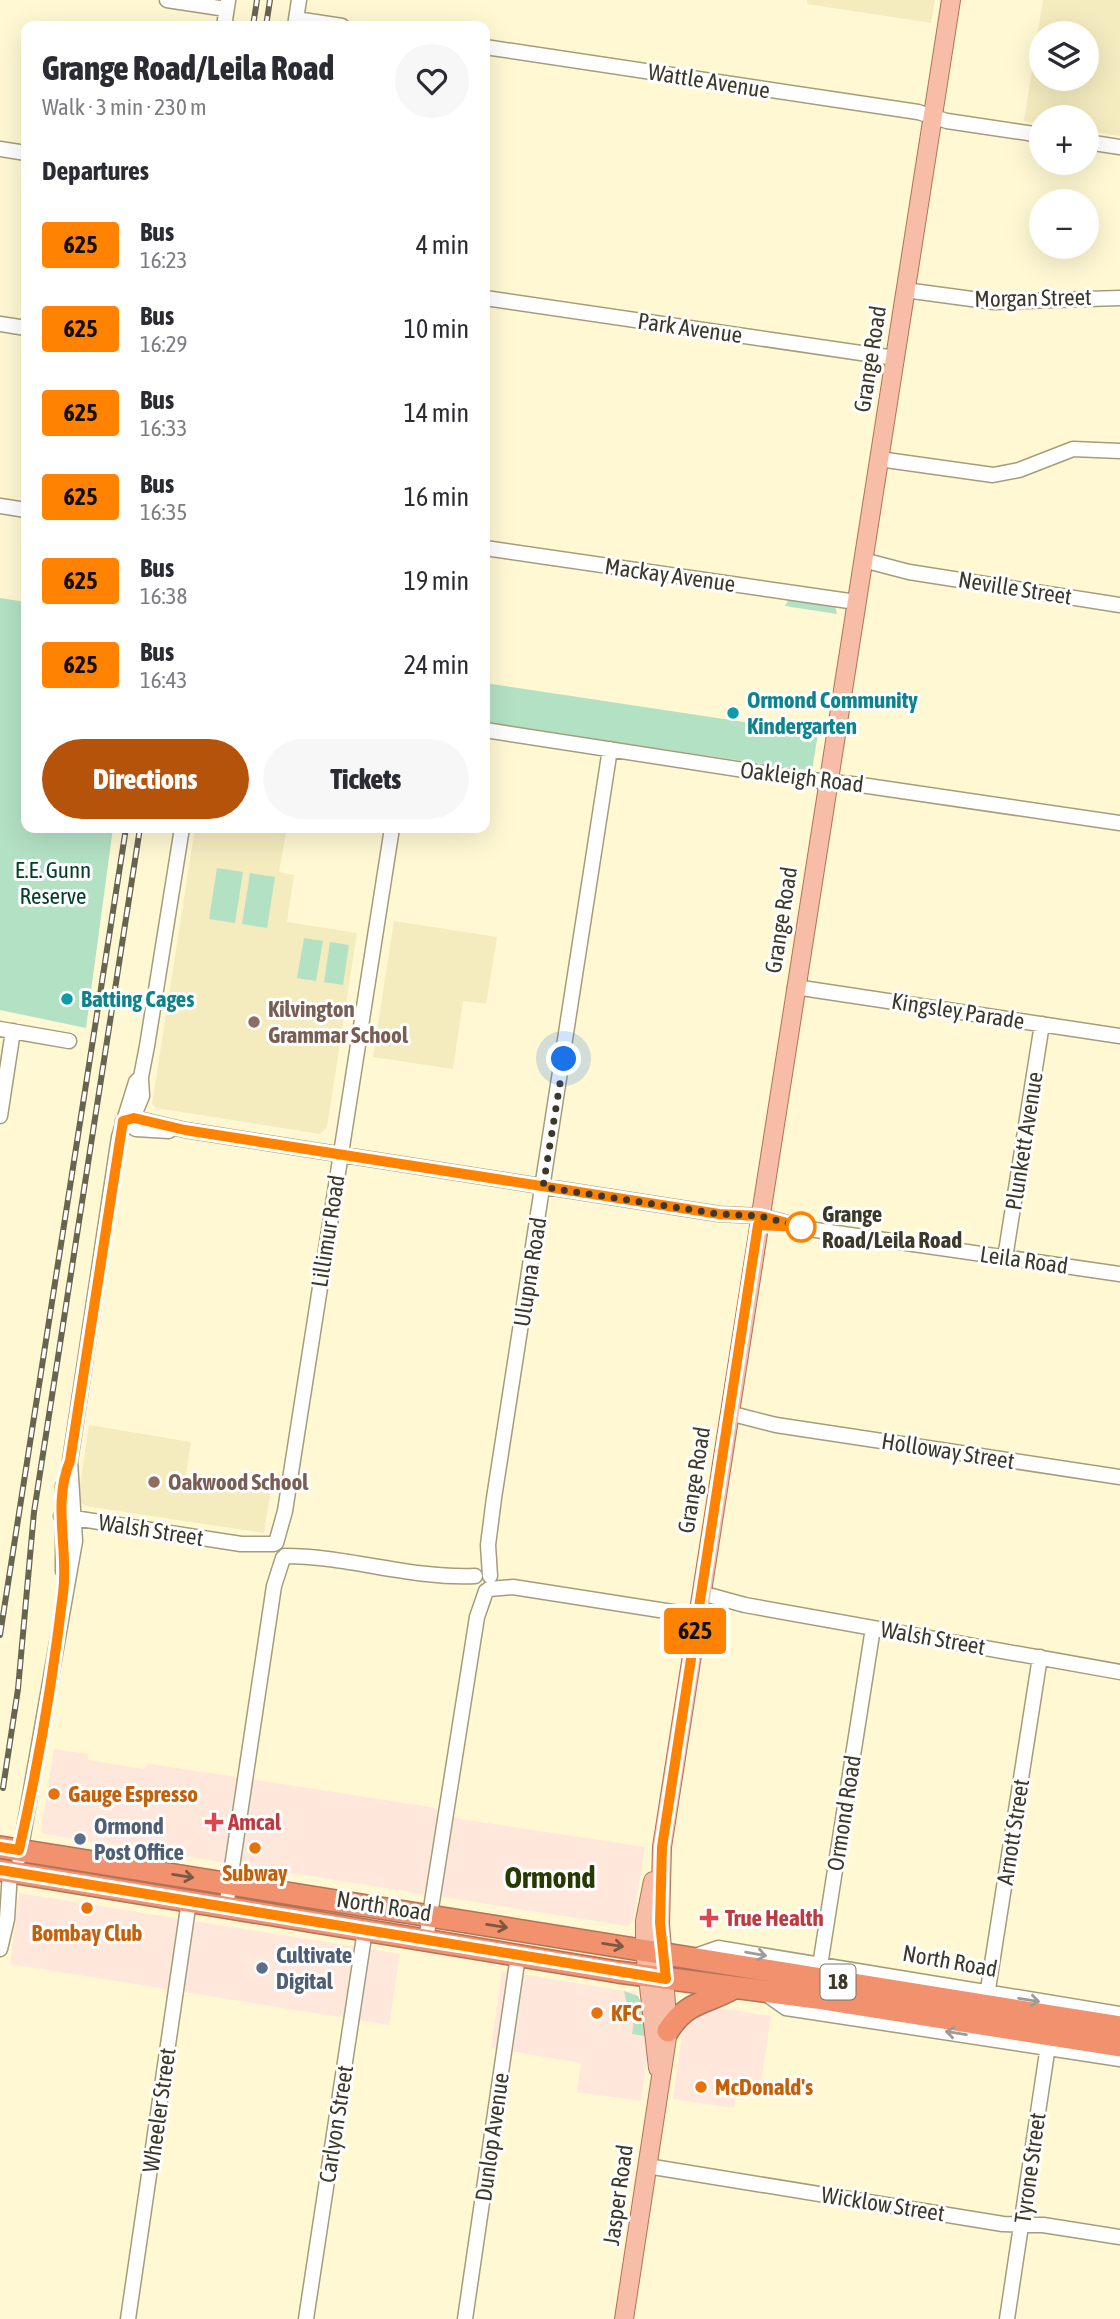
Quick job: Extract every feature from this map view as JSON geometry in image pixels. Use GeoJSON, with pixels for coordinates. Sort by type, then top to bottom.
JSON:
{"type":"FeatureCollection","features":[{"type":"Feature","properties":{"kind":"highway","name":"North Road"},"geometry":{"type":"LineString","coordinates":[[16,1849],[690,1957],[818,1981],[1049,2033],[1120,2046]]}},
{"type":"Feature","properties":{"kind":"highway","name":"North Road"},"geometry":{"type":"LineString","coordinates":[[10,1872],[579,1966],[733,1987],[760,1990],[818,1981],[987,2000],[1049,2033],[1120,2027]]}},
{"type":"Feature","properties":{"kind":"highway"},"geometry":{"type":"LineString","coordinates":[[579,1966],[582,1940]]}},
{"type":"Feature","properties":{"kind":"highway"},"geometry":{"type":"LineString","coordinates":[[668,2031],[677,2018],[694,2004],[733,1987]]}},
{"type":"Feature","properties":{"kind":"main road","name":"Grange Road"},"geometry":{"type":"LineString","coordinates":[[657,1977],[654,1951],[660,1923],[662,1847],[951,0]]}},
{"type":"Feature","properties":{"kind":"main road","name":"Jasper Road"},"geometry":{"type":"LineString","coordinates":[[624,2319],[668,2031],[657,1977]]}},
{"type":"Feature","properties":{"kind":"main road","name":"Jasper Road"},"geometry":{"type":"LineString","coordinates":[[657,1977],[659,2078]]}},
{"type":"Feature","properties":{"kind":"street"},"geometry":{"type":"LineString","coordinates":[[167,0],[227,5]]}},
{"type":"Feature","properties":{"kind":"street"},"geometry":{"type":"LineString","coordinates":[[296,21],[299,0]]}},
{"type":"Feature","properties":{"kind":"street","name":"Wattle Avenue"},"geometry":{"type":"LineString","coordinates":[[490,48],[1029,133]]}},
{"type":"Feature","properties":{"kind":"street"},"geometry":{"type":"LineString","coordinates":[[1099,144],[1120,147]]}},
{"type":"Feature","properties":{"kind":"street"},"geometry":{"type":"LineString","coordinates":[[0,149],[21,152]]}},
{"type":"Feature","properties":{"kind":"street","name":"Morgan Street"},"geometry":{"type":"LineString","coordinates":[[905,289],[994,302],[1120,298]]}},
{"type":"Feature","properties":{"kind":"street","name":"Park Avenue"},"geometry":{"type":"LineString","coordinates":[[490,299],[895,358]]}},
{"type":"Feature","properties":{"kind":"street"},"geometry":{"type":"LineString","coordinates":[[0,324],[21,327]]}},
{"type":"Feature","properties":{"kind":"street"},"geometry":{"type":"LineString","coordinates":[[879,459],[993,475],[1019,470],[1073,449],[1120,451]]}},
{"type":"Feature","properties":{"kind":"street"},"geometry":{"type":"LineString","coordinates":[[0,506],[21,509]]}},
{"type":"Feature","properties":{"kind":"street","name":"Mackay Avenue"},"geometry":{"type":"LineString","coordinates":[[490,549],[856,602]]}},
{"type":"Feature","properties":{"kind":"street","name":"Neville Street"},"geometry":{"type":"LineString","coordinates":[[862,564],[1120,605]]}},
{"type":"Feature","properties":{"kind":"street","name":"Oakleigh Road"},"geometry":{"type":"LineString","coordinates":[[490,731],[1120,823]]}},
{"type":"Feature","properties":{"kind":"street","name":"Ulupna Road"},"geometry":{"type":"LineString","coordinates":[[426,1940],[610,749]]}},
{"type":"Feature","properties":{"kind":"street"},"geometry":{"type":"LineString","coordinates":[[0,1949],[7,1919],[10,1872],[32,1791],[64,1590],[68,1517],[63,1487],[70,1461],[118,1148],[129,1122],[136,1082],[141,1077],[180,833]]}},
{"type":"Feature","properties":{"kind":"street","name":"Lillimur Road"},"geometry":{"type":"LineString","coordinates":[[226,1907],[391,833]]}},
{"type":"Feature","properties":{"kind":"street","name":"Kingsley Parade"},"geometry":{"type":"LineString","coordinates":[[795,987],[1120,1036]]}},
{"type":"Feature","properties":{"kind":"street","name":"Plunkett Avenue"},"geometry":{"type":"LineString","coordinates":[[1005,1258],[1042,1024]]}},
{"type":"Feature","properties":{"kind":"street"},"geometry":{"type":"LineString","coordinates":[[0,1116],[7,1030],[69,1041]]}},
{"type":"Feature","properties":{"kind":"street","name":"Leila Road"},"geometry":{"type":"LineString","coordinates":[[129,1122],[1120,1274]]}},
{"type":"Feature","properties":{"kind":"street","name":"Holloway Street"},"geometry":{"type":"LineString","coordinates":[[729,1417],[1120,1477]]}},
{"type":"Feature","properties":{"kind":"street","name":"Walsh Street"},"geometry":{"type":"LineString","coordinates":[[68,1517],[513,1587],[700,1604],[745,1605],[1120,1672]]}},
{"type":"Feature","properties":{"kind":"street","name":"Ormond Road"},"geometry":{"type":"LineString","coordinates":[[818,1981],[873,1628]]}},
{"type":"Feature","properties":{"kind":"street","name":"Arnott Street"},"geometry":{"type":"LineString","coordinates":[[987,2000],[1040,1657]]}},
{"type":"Feature","properties":{"kind":"street","name":"Wheeler Street"},"geometry":{"type":"LineString","coordinates":[[128,2319],[189,1902]]}},
{"type":"Feature","properties":{"kind":"street","name":"Carlyon Street"},"geometry":{"type":"LineString","coordinates":[[306,2319],[365,1930]]}},
{"type":"Feature","properties":{"kind":"street","name":"Dunlop Avenue"},"geometry":{"type":"LineString","coordinates":[[465,2319],[518,1956]]}},
{"type":"Feature","properties":{"kind":"street","name":"North Road"},"geometry":{"type":"LineString","coordinates":[[760,1990],[786,2008],[1049,2033],[1120,2059]]}},
{"type":"Feature","properties":{"kind":"street","name":"North Road"},"geometry":{"type":"LineString","coordinates":[[987,2000],[1120,2014]]}},
{"type":"Feature","properties":{"kind":"street","name":"Tyrone Street"},"geometry":{"type":"LineString","coordinates":[[1007,2319],[1049,2033]]}},
{"type":"Feature","properties":{"kind":"street","name":"Wicklow Street"},"geometry":{"type":"LineString","coordinates":[[647,2166],[1120,2237]]}},
{"type":"Feature","properties":{"kind":"shaded area"},"geometry":{"type":"Polygon","coordinates":[[[807,0],[935,0],[931,23],[807,4],[807,0]]]}},
{"type":"Feature","properties":{"kind":"shaded area"},"geometry":{"type":"Polygon","coordinates":[[[1043,0],[1120,0],[1120,136],[1099,133],[1099,105],[1029,105],[1029,122],[1024,121],[1029,89],[1099,91],[1099,21],[1040,21],[1043,0]]]}},
{"type":"Feature","properties":{"kind":"shaded area","name":"Kilvington Grammar School"},"geometry":{"type":"Polygon","coordinates":[[[194,833],[286,833],[279,872],[294,875],[287,922],[357,933],[327,1127],[320,1134],[156,1108],[152,1104],[194,833]]]}},
{"type":"Feature","properties":{"kind":"shaded area","name":"Kilvington Grammar School"},"geometry":{"type":"Polygon","coordinates":[[[394,921],[497,937],[486,1004],[463,1001],[453,1069],[373,1057],[394,921]]]}},
{"type":"Feature","properties":{"kind":"shaded area","name":"Oakwood School"},"geometry":{"type":"Polygon","coordinates":[[[89,1425],[191,1442],[186,1475],[271,1488],[264,1533],[85,1506],[79,1500],[79,1492],[89,1425]]]}},
{"type":"Feature","properties":{"kind":"shaded area"},"geometry":{"type":"Polygon","coordinates":[[[54,1749],[88,1754],[88,1760],[143,1769],[149,1764],[430,1807],[460,1819],[645,1847],[633,1921],[627,1926],[44,1834],[41,1831],[54,1749]]]}},
{"type":"Feature","properties":{"kind":"shaded area"},"geometry":{"type":"Polygon","coordinates":[[[19,1893],[400,1954],[389,2025],[10,1964],[19,1893]]]}},
{"type":"Feature","properties":{"kind":"shaded area"},"geometry":{"type":"Polygon","coordinates":[[[502,1971],[636,1993],[645,2024],[647,2058],[641,2101],[577,2092],[581,2063],[491,2048],[502,1971]]]}},
{"type":"Feature","properties":{"kind":"shaded area"},"geometry":{"type":"Polygon","coordinates":[[[706,2006],[771,2016],[761,2083],[739,2079],[734,2108],[673,2099],[683,2028],[706,2006]]]}},
{"type":"Feature","properties":{"kind":"green space","name":"E.E. Gunn Reserve"},"geometry":{"type":"Polygon","coordinates":[[[0,598],[21,601],[21,833],[112,833],[86,1028],[0,1010],[0,598]]]}},
{"type":"Feature","properties":{"kind":"green space"},"geometry":{"type":"Polygon","coordinates":[[[789,599],[835,606],[837,614],[785,606],[789,599]]]}},
{"type":"Feature","properties":{"kind":"green space"},"geometry":{"type":"Polygon","coordinates":[[[490,684],[818,733],[812,771],[490,724],[490,684]]]}},
{"type":"Feature","properties":{"kind":"green space"},"geometry":{"type":"Polygon","coordinates":[[[217,868],[243,872],[235,923],[209,919],[217,868]]]}},
{"type":"Feature","properties":{"kind":"green space"},"geometry":{"type":"Polygon","coordinates":[[[250,873],[275,877],[267,928],[242,924],[250,873]]]}},
{"type":"Feature","properties":{"kind":"green space"},"geometry":{"type":"Polygon","coordinates":[[[304,938],[323,941],[316,981],[297,978],[304,938]]]}},
{"type":"Feature","properties":{"kind":"green space"},"geometry":{"type":"Polygon","coordinates":[[[330,942],[349,945],[343,985],[324,982],[330,942]]]}},
{"type":"Feature","properties":{"kind":"green space"},"geometry":{"type":"Polygon","coordinates":[[[624,1991],[638,1996],[643,2007],[645,2036],[632,2034],[636,2006],[627,2005],[624,1991]]]}},
{"type":"Feature","properties":{"kind":"railway"},"geometry":{"type":"LineString","coordinates":[[254,21],[257,0]]}},
{"type":"Feature","properties":{"kind":"railway"},"geometry":{"type":"LineString","coordinates":[[267,21],[270,0]]}},
{"type":"Feature","properties":{"kind":"railway"},"geometry":{"type":"LineString","coordinates":[[0,1635],[125,833]]}},
{"type":"Feature","properties":{"kind":"railway"},"geometry":{"type":"LineString","coordinates":[[3,1788],[18,1689],[34,1512],[139,833]]}},
{"type":"Feature","properties":{"kind":"bus line","name":"625"},"geometry":{"type":"LineString","coordinates":[[0,1847],[19,1850],[32,1791],[64,1590],[61,1516],[63,1487],[70,1461],[123,1121],[129,1118],[148,1120],[185,1130],[543,1187],[719,1214],[776,1218],[803,1227],[758,1225],[662,1847],[660,1923],[666,1979],[0,1870]]}},
{"type":"Feature","properties":{"kind":"place","name":"Ormond Community Kindergarten"},"geometry":{"type":"Point","coordinates":[733,713]}},
{"type":"Feature","properties":{"kind":"place","name":"Batting Cages"},"geometry":{"type":"Point","coordinates":[67,999]}},
{"type":"Feature","properties":{"kind":"place","name":"Kilvington Grammar School"},"geometry":{"type":"Point","coordinates":[254,1022]}},
{"type":"Feature","properties":{"kind":"place","name":"Grange Road/Leila Road"},"geometry":{"type":"Point","coordinates":[801,1227]}},
{"type":"Feature","properties":{"kind":"place","name":"Oakwood School"},"geometry":{"type":"Point","coordinates":[154,1482]}},
{"type":"Feature","properties":{"kind":"place","name":"Gauge Espresso"},"geometry":{"type":"Point","coordinates":[54,1794]}},
{"type":"Feature","properties":{"kind":"place","name":"Amcal"},"geometry":{"type":"Point","coordinates":[214,1822]}},
{"type":"Feature","properties":{"kind":"place","name":"Ormond Post Office"},"geometry":{"type":"Point","coordinates":[80,1839]}},
{"type":"Feature","properties":{"kind":"place","name":"Subway"},"geometry":{"type":"Point","coordinates":[255,1848]}},
{"type":"Feature","properties":{"kind":"place","name":"Bombay Club"},"geometry":{"type":"Point","coordinates":[87,1908]}},
{"type":"Feature","properties":{"kind":"place","name":"True Health"},"geometry":{"type":"Point","coordinates":[709,1918]}},
{"type":"Feature","properties":{"kind":"place","name":"Cultivate Digital"},"geometry":{"type":"Point","coordinates":[262,1968]}},
{"type":"Feature","properties":{"kind":"place","name":"KFC"},"geometry":{"type":"Point","coordinates":[597,2013]}},
{"type":"Feature","properties":{"kind":"place","name":"McDonald's"},"geometry":{"type":"Point","coordinates":[701,2087]}},
{"type":"Feature","properties":{"kind":"district","name":"Ormond"},"geometry":{"type":"Point","coordinates":[550,1878]}},
{"type":"Feature","properties":{"kind":"route"},"geometry":{"type":"LineString","coordinates":[[564,1059],[543,1187],[719,1214],[776,1218],[801,1227]]}}]}
